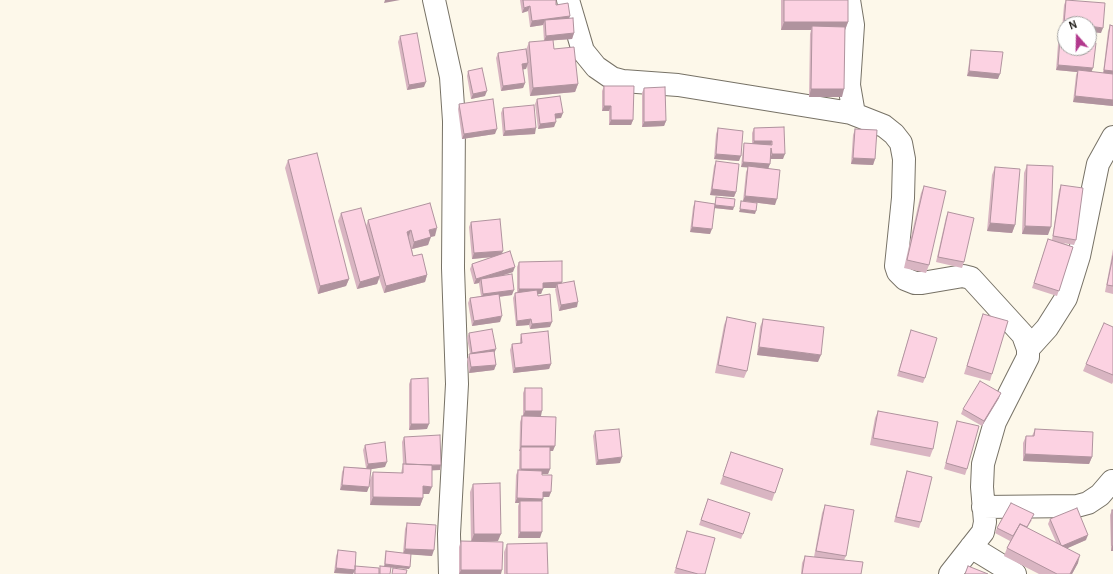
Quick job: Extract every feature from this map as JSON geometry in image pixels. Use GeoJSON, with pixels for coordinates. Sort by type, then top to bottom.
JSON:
{"type":"FeatureCollection","features":[{"type":"Feature","properties":{"kind":"street"},"geometry":{"type":"LineString","coordinates":[[434,0],[451,77],[454,121],[453,268],[457,384],[449,534],[450,574]]}},
{"type":"Feature","properties":{"kind":"street"},"geometry":{"type":"LineString","coordinates":[[568,0],[583,51],[596,67],[612,78],[623,81],[678,85],[854,114],[884,126],[894,134],[901,143],[904,159],[896,266],[898,272],[905,279],[915,283],[963,276],[971,278],[1023,335],[1028,349],[1028,357],[995,422],[983,464],[983,507],[985,522],[983,532],[950,574]]}},
{"type":"Feature","properties":{"kind":"street"},"geometry":{"type":"LineString","coordinates":[[849,0],[853,25],[849,85],[854,114]]}},
{"type":"Feature","properties":{"kind":"street"},"geometry":{"type":"LineString","coordinates":[[1028,349],[1047,328],[1066,298],[1079,256],[1098,164],[1113,137]]}},
{"type":"Feature","properties":{"kind":"street"},"geometry":{"type":"LineString","coordinates":[[983,507],[1077,506],[1088,503],[1100,495],[1112,481]]}},
{"type":"Feature","properties":{"kind":"street"},"geometry":{"type":"LineString","coordinates":[[971,547],[1015,574]]}},
{"type":"Feature","properties":{"kind":"building"},"geometry":{"type":"Polygon","coordinates":[[[523,0],[556,0],[556,5],[568,3],[570,16],[532,21],[530,6],[524,8],[523,0]]]}},
{"type":"Feature","properties":{"kind":"building"},"geometry":{"type":"Polygon","coordinates":[[[784,0],[848,0],[848,22],[784,22],[784,0]]]}},
{"type":"Feature","properties":{"kind":"building"},"geometry":{"type":"Polygon","coordinates":[[[1066,0],[1105,3],[1103,28],[1097,27],[1097,16],[1065,16],[1066,0]]]}},
{"type":"Feature","properties":{"kind":"building"},"geometry":{"type":"Polygon","coordinates":[[[573,18],[574,33],[546,36],[545,20],[573,18]]]}},
{"type":"Feature","properties":{"kind":"building"},"geometry":{"type":"Polygon","coordinates":[[[1110,25],[1113,26],[1113,71],[1104,70],[1110,25]]]}},
{"type":"Feature","properties":{"kind":"building"},"geometry":{"type":"Polygon","coordinates":[[[812,26],[845,27],[844,89],[811,89],[812,26]]]}},
{"type":"Feature","properties":{"kind":"building"},"geometry":{"type":"Polygon","coordinates":[[[417,33],[426,82],[409,85],[400,36],[417,33]]]}},
{"type":"Feature","properties":{"kind":"building"},"geometry":{"type":"Polygon","coordinates":[[[553,40],[554,49],[574,47],[578,84],[533,88],[529,42],[553,40]]]}},
{"type":"Feature","properties":{"kind":"building"},"geometry":{"type":"Polygon","coordinates":[[[526,49],[528,63],[522,64],[525,83],[503,86],[498,53],[526,49]]]}},
{"type":"Feature","properties":{"kind":"building"},"geometry":{"type":"Polygon","coordinates":[[[971,50],[1003,52],[1000,74],[969,71],[971,50]]]}},
{"type":"Feature","properties":{"kind":"building"},"geometry":{"type":"Polygon","coordinates":[[[1059,56],[1094,56],[1093,68],[1058,65],[1059,56]]]}},
{"type":"Feature","properties":{"kind":"building"},"geometry":{"type":"Polygon","coordinates":[[[482,68],[487,91],[473,94],[468,71],[482,68]]]}},
{"type":"Feature","properties":{"kind":"building"},"geometry":{"type":"Polygon","coordinates":[[[1078,70],[1113,74],[1113,100],[1075,96],[1078,70]]]}},
{"type":"Feature","properties":{"kind":"building"},"geometry":{"type":"Polygon","coordinates":[[[604,86],[634,86],[633,120],[611,120],[611,106],[604,106],[604,86]]]}},
{"type":"Feature","properties":{"kind":"building"},"geometry":{"type":"Polygon","coordinates":[[[665,87],[666,121],[644,122],[644,88],[665,87]]]}},
{"type":"Feature","properties":{"kind":"building"},"geometry":{"type":"Polygon","coordinates":[[[560,96],[563,113],[555,114],[556,122],[540,124],[537,99],[560,96]]]}},
{"type":"Feature","properties":{"kind":"building"},"geometry":{"type":"Polygon","coordinates":[[[493,99],[497,129],[464,134],[459,104],[493,99]]]}},
{"type":"Feature","properties":{"kind":"building"},"geometry":{"type":"Polygon","coordinates":[[[534,105],[536,128],[505,131],[503,108],[534,105]]]}},
{"type":"Feature","properties":{"kind":"building"},"geometry":{"type":"Polygon","coordinates":[[[784,127],[785,154],[772,154],[771,148],[770,164],[743,162],[744,143],[772,145],[772,141],[754,141],[754,128],[784,127]]]}},
{"type":"Feature","properties":{"kind":"building"},"geometry":{"type":"Polygon","coordinates":[[[718,128],[743,131],[741,156],[716,154],[718,128]]]}},
{"type":"Feature","properties":{"kind":"building"},"geometry":{"type":"Polygon","coordinates":[[[855,129],[877,130],[875,159],[853,158],[855,129]]]}},
{"type":"Feature","properties":{"kind":"building"},"geometry":{"type":"Polygon","coordinates":[[[317,153],[349,279],[320,286],[288,160],[317,153]]]}},
{"type":"Feature","properties":{"kind":"building"},"geometry":{"type":"Polygon","coordinates":[[[716,161],[739,164],[736,192],[712,189],[716,161]]]}},
{"type":"Feature","properties":{"kind":"building"},"geometry":{"type":"Polygon","coordinates":[[[1027,165],[1053,166],[1051,227],[1025,226],[1027,165]]]}},
{"type":"Feature","properties":{"kind":"building"},"geometry":{"type":"Polygon","coordinates":[[[748,166],[780,170],[777,199],[745,196],[748,166]]]}},
{"type":"Feature","properties":{"kind":"building"},"geometry":{"type":"Polygon","coordinates":[[[995,167],[1020,169],[1015,225],[990,223],[995,167]]]}},
{"type":"Feature","properties":{"kind":"building"},"geometry":{"type":"Polygon","coordinates":[[[1061,185],[1083,188],[1076,240],[1053,236],[1061,185]]]}},
{"type":"Feature","properties":{"kind":"building"},"geometry":{"type":"Polygon","coordinates":[[[924,186],[946,191],[929,265],[907,260],[924,186]]]}},
{"type":"Feature","properties":{"kind":"building"},"geometry":{"type":"Polygon","coordinates":[[[716,197],[735,199],[734,207],[715,205],[716,197]]]}},
{"type":"Feature","properties":{"kind":"building"},"geometry":{"type":"Polygon","coordinates":[[[695,201],[715,204],[712,229],[692,227],[695,201]]]}},
{"type":"Feature","properties":{"kind":"building"},"geometry":{"type":"Polygon","coordinates":[[[741,201],[757,203],[756,211],[740,209],[741,201]]]}},
{"type":"Feature","properties":{"kind":"building"},"geometry":{"type":"Polygon","coordinates":[[[430,203],[437,228],[429,230],[431,237],[414,242],[411,230],[407,232],[413,256],[422,254],[427,275],[386,286],[368,220],[430,203]]]}},
{"type":"Feature","properties":{"kind":"building"},"geometry":{"type":"Polygon","coordinates":[[[361,208],[380,276],[360,282],[341,213],[361,208]]]}},
{"type":"Feature","properties":{"kind":"building"},"geometry":{"type":"Polygon","coordinates":[[[948,212],[974,218],[964,262],[938,257],[948,212]]]}},
{"type":"Feature","properties":{"kind":"building"},"geometry":{"type":"Polygon","coordinates":[[[500,219],[503,251],[474,253],[471,222],[500,219]]]}},
{"type":"Feature","properties":{"kind":"building"},"geometry":{"type":"Polygon","coordinates":[[[1048,239],[1073,247],[1059,291],[1034,283],[1048,239]]]}},
{"type":"Feature","properties":{"kind":"building"},"geometry":{"type":"Polygon","coordinates":[[[510,251],[515,267],[476,279],[472,264],[510,251]]]}},
{"type":"Feature","properties":{"kind":"building"},"geometry":{"type":"Polygon","coordinates":[[[1113,256],[1113,286],[1107,285],[1113,256]]]}},
{"type":"Feature","properties":{"kind":"building"},"geometry":{"type":"Polygon","coordinates":[[[562,261],[562,282],[543,283],[543,289],[519,289],[519,262],[562,261]]]}},
{"type":"Feature","properties":{"kind":"building"},"geometry":{"type":"Polygon","coordinates":[[[512,274],[514,290],[483,294],[481,279],[512,274]]]}},
{"type":"Feature","properties":{"kind":"building"},"geometry":{"type":"Polygon","coordinates":[[[574,281],[578,302],[561,305],[557,284],[574,281]]]}},
{"type":"Feature","properties":{"kind":"building"},"geometry":{"type":"Polygon","coordinates":[[[537,290],[538,296],[550,294],[552,322],[532,324],[531,319],[517,321],[515,293],[537,290]]]}},
{"type":"Feature","properties":{"kind":"building"},"geometry":{"type":"Polygon","coordinates":[[[499,294],[502,316],[474,321],[470,298],[499,294]]]}},
{"type":"Feature","properties":{"kind":"building"},"geometry":{"type":"Polygon","coordinates":[[[983,314],[1008,321],[992,374],[967,366],[983,314]]]}},
{"type":"Feature","properties":{"kind":"building"},"geometry":{"type":"Polygon","coordinates":[[[727,317],[756,323],[747,371],[718,365],[727,317]]]}},
{"type":"Feature","properties":{"kind":"building"},"geometry":{"type":"Polygon","coordinates":[[[763,319],[824,327],[821,355],[759,347],[763,319]]]}},
{"type":"Feature","properties":{"kind":"building"},"geometry":{"type":"Polygon","coordinates":[[[1104,323],[1113,327],[1113,375],[1086,364],[1104,323]]]}},
{"type":"Feature","properties":{"kind":"building"},"geometry":{"type":"Polygon","coordinates":[[[492,329],[496,349],[472,353],[469,333],[492,329]]]}},
{"type":"Feature","properties":{"kind":"building"},"geometry":{"type":"Polygon","coordinates":[[[911,330],[937,338],[925,378],[899,371],[911,330]]]}},
{"type":"Feature","properties":{"kind":"building"},"geometry":{"type":"Polygon","coordinates":[[[548,331],[551,364],[515,368],[512,344],[522,343],[521,334],[548,331]]]}},
{"type":"Feature","properties":{"kind":"building"},"geometry":{"type":"Polygon","coordinates":[[[494,351],[496,365],[471,367],[469,354],[494,351]]]}},
{"type":"Feature","properties":{"kind":"building"},"geometry":{"type":"Polygon","coordinates":[[[428,378],[429,424],[411,424],[411,379],[428,378]]]}},
{"type":"Feature","properties":{"kind":"building"},"geometry":{"type":"Polygon","coordinates":[[[980,381],[1001,393],[984,421],[963,409],[980,381]]]}},
{"type":"Feature","properties":{"kind":"building"},"geometry":{"type":"Polygon","coordinates":[[[525,388],[542,388],[542,411],[525,411],[525,388]]]}},
{"type":"Feature","properties":{"kind":"building"},"geometry":{"type":"Polygon","coordinates":[[[878,411],[938,422],[933,449],[873,438],[878,411]]]}},
{"type":"Feature","properties":{"kind":"building"},"geometry":{"type":"Polygon","coordinates":[[[522,416],[556,417],[555,446],[521,446],[522,416]]]}},
{"type":"Feature","properties":{"kind":"building"},"geometry":{"type":"Polygon","coordinates":[[[957,421],[979,426],[967,469],[946,463],[957,421]]]}},
{"type":"Feature","properties":{"kind":"building"},"geometry":{"type":"Polygon","coordinates":[[[619,429],[622,457],[598,460],[595,431],[619,429]]]}},
{"type":"Feature","properties":{"kind":"building"},"geometry":{"type":"Polygon","coordinates":[[[1035,429],[1093,432],[1092,457],[1025,454],[1026,436],[1034,436],[1035,429]]]}},
{"type":"Feature","properties":{"kind":"building"},"geometry":{"type":"Polygon","coordinates":[[[440,435],[441,465],[406,464],[404,437],[440,435]]]}},
{"type":"Feature","properties":{"kind":"building"},"geometry":{"type":"Polygon","coordinates":[[[385,442],[387,462],[368,464],[365,445],[385,442]]]}},
{"type":"Feature","properties":{"kind":"building"},"geometry":{"type":"Polygon","coordinates":[[[521,447],[550,447],[550,469],[521,469],[521,447]]]}},
{"type":"Feature","properties":{"kind":"building"},"geometry":{"type":"Polygon","coordinates":[[[731,452],[783,469],[775,493],[723,476],[731,452]]]}},
{"type":"Feature","properties":{"kind":"building"},"geometry":{"type":"Polygon","coordinates":[[[403,464],[432,465],[432,487],[423,486],[423,498],[373,497],[373,472],[403,473],[403,464]]]}},
{"type":"Feature","properties":{"kind":"building"},"geometry":{"type":"Polygon","coordinates":[[[344,467],[371,469],[369,487],[342,485],[344,467]]]}},
{"type":"Feature","properties":{"kind":"building"},"geometry":{"type":"Polygon","coordinates":[[[518,470],[542,471],[542,475],[552,475],[551,492],[543,492],[543,499],[517,498],[518,470]]]}},
{"type":"Feature","properties":{"kind":"building"},"geometry":{"type":"Polygon","coordinates":[[[907,471],[932,477],[921,522],[896,517],[907,471]]]}},
{"type":"Feature","properties":{"kind":"building"},"geometry":{"type":"Polygon","coordinates":[[[500,483],[501,534],[474,534],[473,484],[500,483]]]}},
{"type":"Feature","properties":{"kind":"building"},"geometry":{"type":"Polygon","coordinates":[[[708,499],[750,513],[743,534],[701,520],[708,499]]]}},
{"type":"Feature","properties":{"kind":"building"},"geometry":{"type":"Polygon","coordinates":[[[520,501],[542,501],[542,532],[520,532],[520,501]]]}},
{"type":"Feature","properties":{"kind":"building"},"geometry":{"type":"Polygon","coordinates":[[[1011,503],[1034,514],[1027,527],[1020,524],[1013,536],[997,528],[1011,503]]]}},
{"type":"Feature","properties":{"kind":"building"},"geometry":{"type":"Polygon","coordinates":[[[825,505],[854,510],[846,556],[816,551],[825,505]]]}},
{"type":"Feature","properties":{"kind":"building"},"geometry":{"type":"Polygon","coordinates":[[[1077,508],[1088,535],[1062,546],[1050,519],[1077,508]]]}},
{"type":"Feature","properties":{"kind":"building"},"geometry":{"type":"Polygon","coordinates":[[[1113,510],[1113,546],[1112,546],[1113,510]]]}},
{"type":"Feature","properties":{"kind":"building"},"geometry":{"type":"Polygon","coordinates":[[[407,523],[436,525],[434,550],[405,549],[407,523]]]}},
{"type":"Feature","properties":{"kind":"building"},"geometry":{"type":"Polygon","coordinates":[[[1020,524],[1080,555],[1070,574],[1057,574],[1007,548],[1020,524]]]}},
{"type":"Feature","properties":{"kind":"building"},"geometry":{"type":"Polygon","coordinates":[[[687,531],[715,538],[705,574],[698,574],[676,568],[687,531]]]}},
{"type":"Feature","properties":{"kind":"building"},"geometry":{"type":"Polygon","coordinates":[[[461,541],[503,542],[502,570],[461,570],[461,541]]]}},
{"type":"Feature","properties":{"kind":"building"},"geometry":{"type":"Polygon","coordinates":[[[547,543],[548,574],[507,574],[507,544],[547,543]]]}},
{"type":"Feature","properties":{"kind":"building"},"geometry":{"type":"Polygon","coordinates":[[[338,550],[356,552],[355,570],[336,568],[338,550]]]}},
{"type":"Feature","properties":{"kind":"building"},"geometry":{"type":"Polygon","coordinates":[[[386,551],[411,554],[410,567],[385,564],[386,551]]]}},
{"type":"Feature","properties":{"kind":"building"},"geometry":{"type":"Polygon","coordinates":[[[805,556],[863,562],[861,574],[802,574],[805,556]]]}},
{"type":"Feature","properties":{"kind":"building"},"geometry":{"type":"Polygon","coordinates":[[[355,566],[379,568],[379,574],[355,574],[355,566]]]}},
{"type":"Feature","properties":{"kind":"building"},"geometry":{"type":"Polygon","coordinates":[[[380,566],[391,567],[390,574],[380,574],[380,566]]]}},
{"type":"Feature","properties":{"kind":"building"},"geometry":{"type":"Polygon","coordinates":[[[968,566],[988,574],[965,574],[968,566]]]}},
{"type":"Feature","properties":{"kind":"building"},"geometry":{"type":"Polygon","coordinates":[[[393,568],[407,570],[406,574],[392,574],[393,568]]]}}]}
